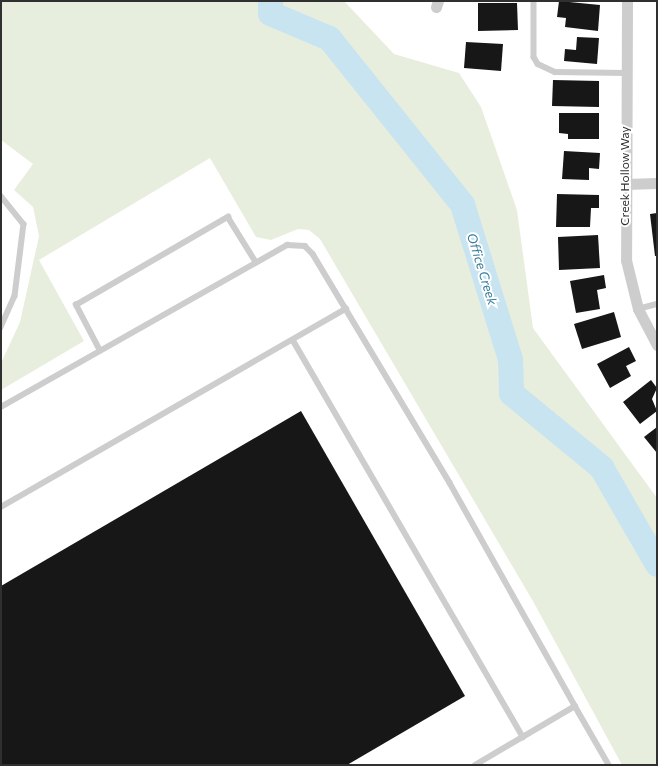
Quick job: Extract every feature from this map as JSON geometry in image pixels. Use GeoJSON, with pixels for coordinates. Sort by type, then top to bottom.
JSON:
{"type":"FeatureCollection","features":[{"type":"Feature","properties":{"kind":"street","name":"Creek Hollow Way"},"geometry":{"type":"LineString","coordinates":[[627,1],[625,184],[626,260],[638,309],[657,344]]}},
{"type":"Feature","properties":{"kind":"street"},"geometry":{"type":"LineString","coordinates":[[625,184],[657,183]]}},
{"type":"Feature","properties":{"kind":"lane"},"geometry":{"type":"LineString","coordinates":[[534,1],[534,57],[538,64],[555,72],[626,73]]}},
{"type":"Feature","properties":{"kind":"lane"},"geometry":{"type":"LineString","coordinates":[[1,196],[24,224],[15,296],[3,316],[1,328]]}},
{"type":"Feature","properties":{"kind":"lane"},"geometry":{"type":"LineString","coordinates":[[100,351],[76,305],[228,217],[256,262]]}},
{"type":"Feature","properties":{"kind":"lane"},"geometry":{"type":"LineString","coordinates":[[1,408],[287,245],[305,246],[313,254],[346,308],[551,658],[575,706],[608,765]]}},
{"type":"Feature","properties":{"kind":"lane"},"geometry":{"type":"LineString","coordinates":[[638,309],[657,304]]}},
{"type":"Feature","properties":{"kind":"lane"},"geometry":{"type":"LineString","coordinates":[[1,507],[293,340],[346,308]]}},
{"type":"Feature","properties":{"kind":"lane"},"geometry":{"type":"LineString","coordinates":[[293,340],[523,737]]}},
{"type":"Feature","properties":{"kind":"lane"},"geometry":{"type":"LineString","coordinates":[[475,765],[575,706]]}},
{"type":"Feature","properties":{"kind":"green space"},"geometry":{"type":"Polygon","coordinates":[[[1,1],[344,1],[394,54],[459,73],[481,107],[517,210],[533,328],[657,498],[657,765],[622,765],[534,603],[320,239],[309,230],[298,229],[271,240],[256,237],[210,158],[39,260],[84,341],[1,390],[1,363],[20,322],[39,236],[33,207],[14,190],[33,164],[1,140],[1,1]]]}},
{"type":"Feature","properties":{"kind":"building"},"geometry":{"type":"Polygon","coordinates":[[[559,1],[600,5],[598,31],[565,27],[566,18],[557,17],[559,1]]]}},
{"type":"Feature","properties":{"kind":"building"},"geometry":{"type":"Polygon","coordinates":[[[478,3],[517,3],[518,30],[478,31],[478,3]]]}},
{"type":"Feature","properties":{"kind":"building"},"geometry":{"type":"Polygon","coordinates":[[[577,37],[599,38],[597,64],[564,61],[565,49],[576,50],[577,37]]]}},
{"type":"Feature","properties":{"kind":"building"},"geometry":{"type":"Polygon","coordinates":[[[466,42],[503,44],[501,71],[464,68],[466,42]]]}},
{"type":"Feature","properties":{"kind":"building"},"geometry":{"type":"Polygon","coordinates":[[[553,80],[599,81],[599,107],[552,106],[553,80]]]}},
{"type":"Feature","properties":{"kind":"building"},"geometry":{"type":"Polygon","coordinates":[[[559,113],[599,113],[599,139],[568,139],[568,134],[559,133],[559,113]]]}},
{"type":"Feature","properties":{"kind":"building"},"geometry":{"type":"Polygon","coordinates":[[[564,151],[600,153],[599,169],[589,168],[589,180],[562,179],[564,151]]]}},
{"type":"Feature","properties":{"kind":"building"},"geometry":{"type":"Polygon","coordinates":[[[557,194],[599,195],[599,208],[591,208],[590,227],[556,227],[557,194]]]}},
{"type":"Feature","properties":{"kind":"building"},"geometry":{"type":"Polygon","coordinates":[[[657,213],[657,256],[655,256],[650,214],[657,213]]]}},
{"type":"Feature","properties":{"kind":"building"},"geometry":{"type":"Polygon","coordinates":[[[598,235],[600,268],[559,270],[558,237],[598,235]]]}},
{"type":"Feature","properties":{"kind":"building"},"geometry":{"type":"Polygon","coordinates":[[[604,275],[606,288],[597,290],[600,309],[576,313],[570,281],[604,275]]]}},
{"type":"Feature","properties":{"kind":"building"},"geometry":{"type":"Polygon","coordinates":[[[614,312],[621,337],[582,349],[574,324],[614,312]]]}},
{"type":"Feature","properties":{"kind":"building"},"geometry":{"type":"Polygon","coordinates":[[[629,347],[636,361],[626,366],[631,376],[610,388],[597,364],[629,347]]]}},
{"type":"Feature","properties":{"kind":"building"},"geometry":{"type":"Polygon","coordinates":[[[651,380],[657,388],[652,399],[657,411],[640,424],[623,402],[651,380]]]}},
{"type":"Feature","properties":{"kind":"building"},"geometry":{"type":"Polygon","coordinates":[[[301,411],[465,696],[347,765],[1,765],[1,586],[301,411]]]}},
{"type":"Feature","properties":{"kind":"building"},"geometry":{"type":"Polygon","coordinates":[[[657,427],[657,453],[644,437],[657,427]]]}},
{"type":"Feature","properties":{"kind":"waterway","name":"Office Creek"},"geometry":{"type":"LineString","coordinates":[[270,1],[270,13],[329,38],[462,204],[510,359],[511,393],[601,467],[657,564]]}}]}
